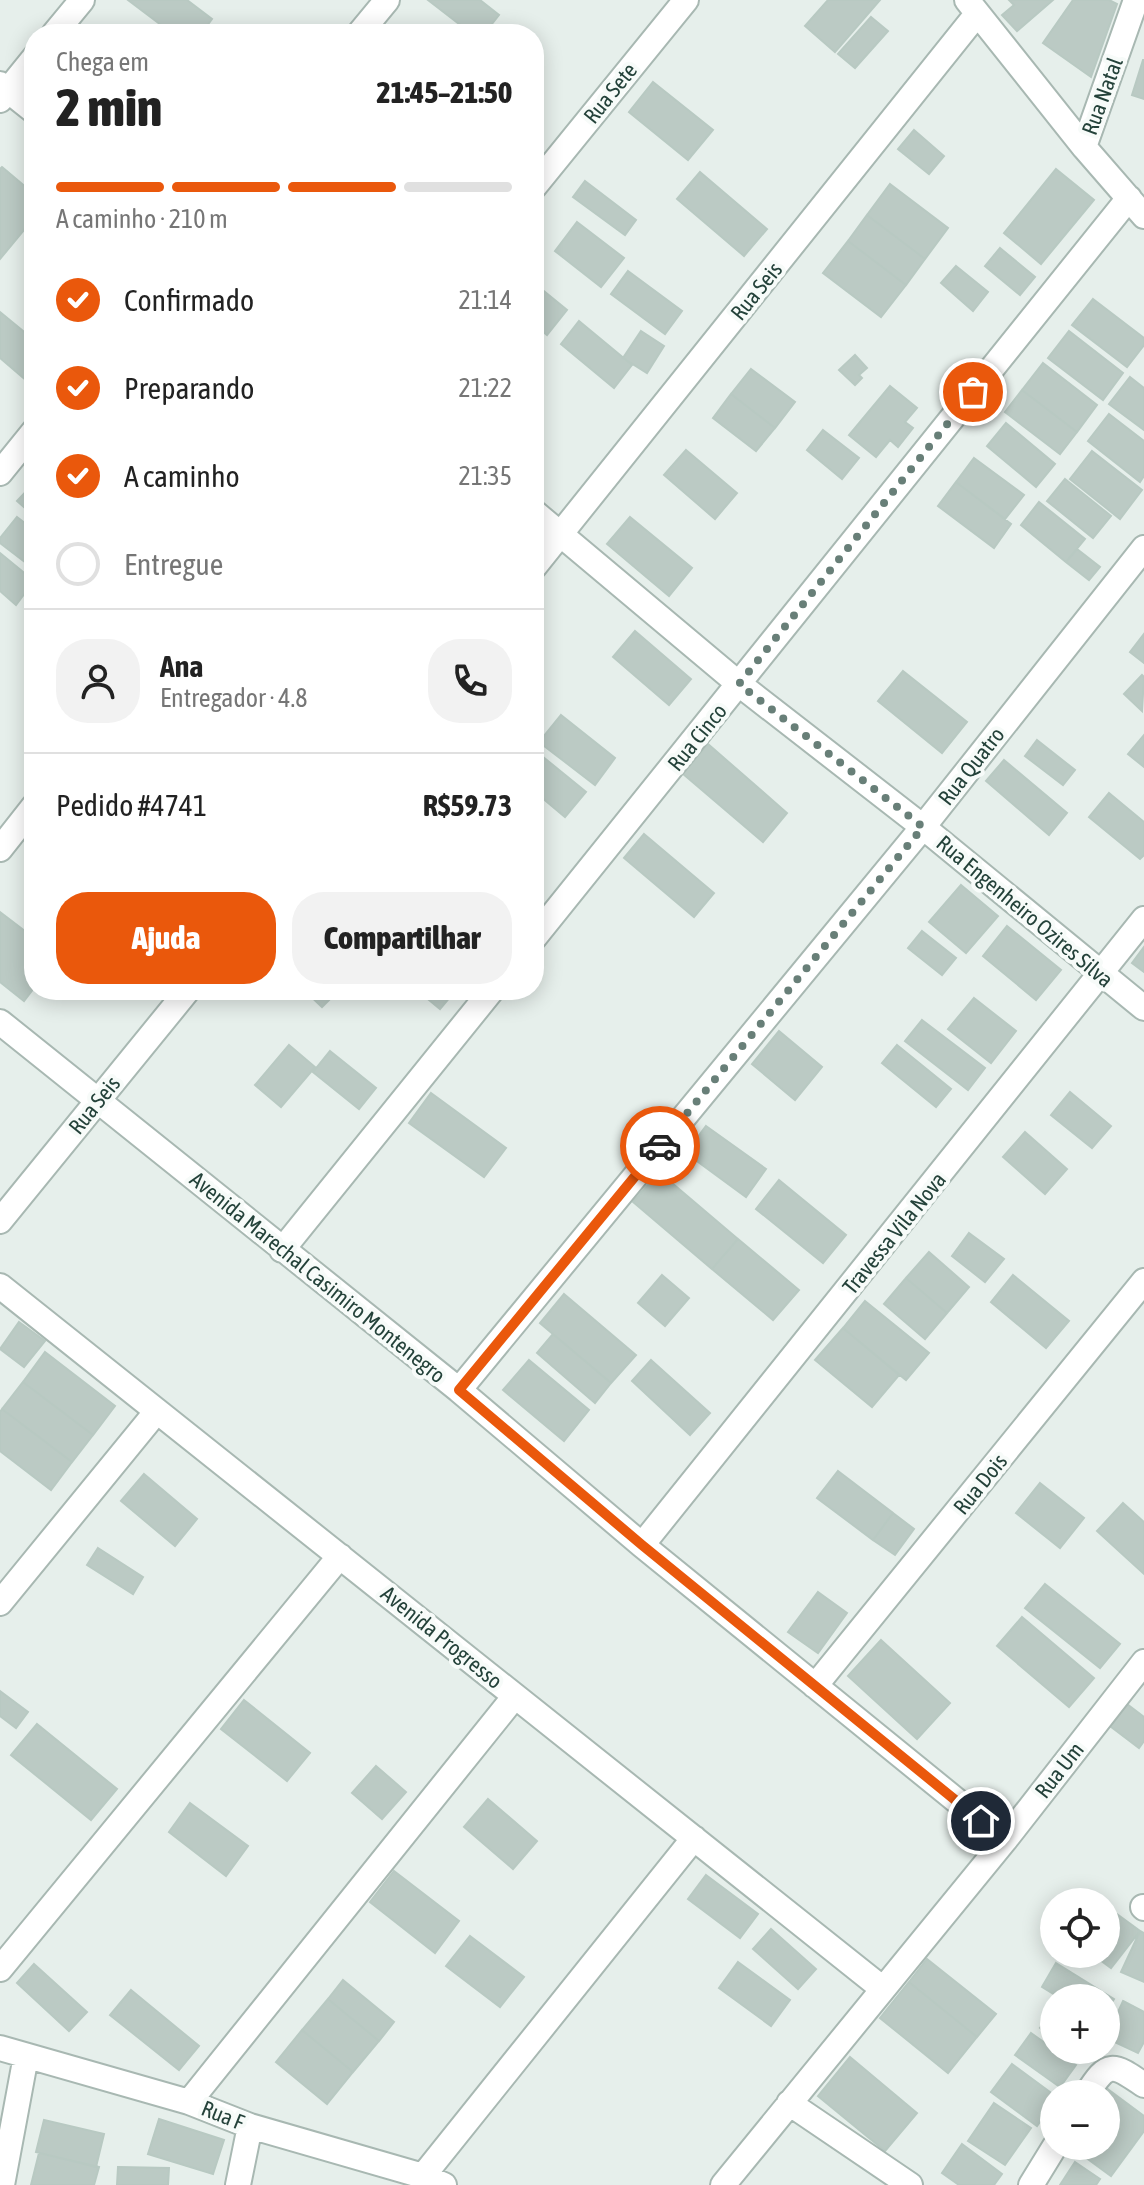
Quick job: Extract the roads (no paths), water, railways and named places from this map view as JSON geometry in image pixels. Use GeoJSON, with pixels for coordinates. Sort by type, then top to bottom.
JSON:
{"type":"FeatureCollection","features":[{"type":"Feature","properties":{"kind":"street"},"geometry":{"type":"LineString","coordinates":[[62,24],[82,0]]}},
{"type":"Feature","properties":{"kind":"street"},"geometry":{"type":"LineString","coordinates":[[367,24],[387,0]]}},
{"type":"Feature","properties":{"kind":"street","name":"Rua Sete"},"geometry":{"type":"LineString","coordinates":[[544,175],[686,0]]}},
{"type":"Feature","properties":{"kind":"street","name":"Rua Natal"},"geometry":{"type":"LineString","coordinates":[[1084,147],[1136,0]]}},
{"type":"Feature","properties":{"kind":"street"},"geometry":{"type":"LineString","coordinates":[[972,7],[1084,147],[1137,207]]}},
{"type":"Feature","properties":{"kind":"street","name":"Rua Seis"},"geometry":{"type":"LineString","coordinates":[[544,555],[972,7]]}},
{"type":"Feature","properties":{"kind":"street"},"geometry":{"type":"LineString","coordinates":[[24,68],[2,91],[24,105]]}},
{"type":"Feature","properties":{"kind":"street","name":"Rua Cinco"},"geometry":{"type":"LineString","coordinates":[[544,926],[739,684],[1137,207]]}},
{"type":"Feature","properties":{"kind":"street"},"geometry":{"type":"LineString","coordinates":[[0,473],[24,443]]}},
{"type":"Feature","properties":{"kind":"street","name":"Rua Engenheiro Ozires Silva"},"geometry":{"type":"LineString","coordinates":[[544,520],[739,684],[923,827],[1144,1008]]}},
{"type":"Feature","properties":{"kind":"street","name":"Rua Quatro"},"geometry":{"type":"LineString","coordinates":[[459,1390],[923,827],[1144,548]]}},
{"type":"Feature","properties":{"kind":"street"},"geometry":{"type":"LineString","coordinates":[[0,849],[24,819]]}},
{"type":"Feature","properties":{"kind":"street","name":"Travessa Vila Nova"},"geometry":{"type":"LineString","coordinates":[[642,1545],[1144,919]]}},
{"type":"Feature","properties":{"kind":"street","name":"Rua Seis"},"geometry":{"type":"LineString","coordinates":[[0,1221],[180,1000]]}},
{"type":"Feature","properties":{"kind":"street"},"geometry":{"type":"LineString","coordinates":[[282,1250],[484,1000]]}},
{"type":"Feature","properties":{"kind":"street","name":"Avenida Marechal Casimiro Montenegro"},"geometry":{"type":"LineString","coordinates":[[0,1022],[459,1390],[642,1545],[1005,1840]]}},
{"type":"Feature","properties":{"kind":"street","name":"Rua Dois"},"geometry":{"type":"LineString","coordinates":[[815,1686],[1144,1281]]}},
{"type":"Feature","properties":{"kind":"street","name":"Avenida Progresso"},"geometry":{"type":"LineString","coordinates":[[0,1286],[883,1989]]}},
{"type":"Feature","properties":{"kind":"street"},"geometry":{"type":"LineString","coordinates":[[0,1603],[157,1411]]}},
{"type":"Feature","properties":{"kind":"street"},"geometry":{"type":"LineString","coordinates":[[0,1969],[340,1556]]}},
{"type":"Feature","properties":{"kind":"street","name":"Rua Um"},"geometry":{"type":"LineString","coordinates":[[789,2103],[1005,1840],[1144,1662]]}},
{"type":"Feature","properties":{"kind":"street"},"geometry":{"type":"LineString","coordinates":[[189,2102],[515,1696]]}},
{"type":"Feature","properties":{"kind":"street"},"geometry":{"type":"LineString","coordinates":[[434,2180],[694,1838]]}},
{"type":"Feature","properties":{"kind":"street","name":"Rua F"},"geometry":{"type":"LineString","coordinates":[[0,2048],[189,2102],[250,2126],[434,2180]]}},
{"type":"Feature","properties":{"kind":"street"},"geometry":{"type":"LineString","coordinates":[[2,2185],[26,2056]]}},
{"type":"Feature","properties":{"kind":"street"},"geometry":{"type":"LineString","coordinates":[[1096,2080],[1111,2067],[1119,2068],[1144,2085]]}},
{"type":"Feature","properties":{"kind":"street"},"geometry":{"type":"LineString","coordinates":[[723,2185],[789,2103],[910,2185]]}},
{"type":"Feature","properties":{"kind":"street"},"geometry":{"type":"LineString","coordinates":[[238,2185],[250,2126]]}},
{"type":"Feature","properties":{"kind":"street"},"geometry":{"type":"LineString","coordinates":[[1031,2185],[1046,2160]]}}]}
